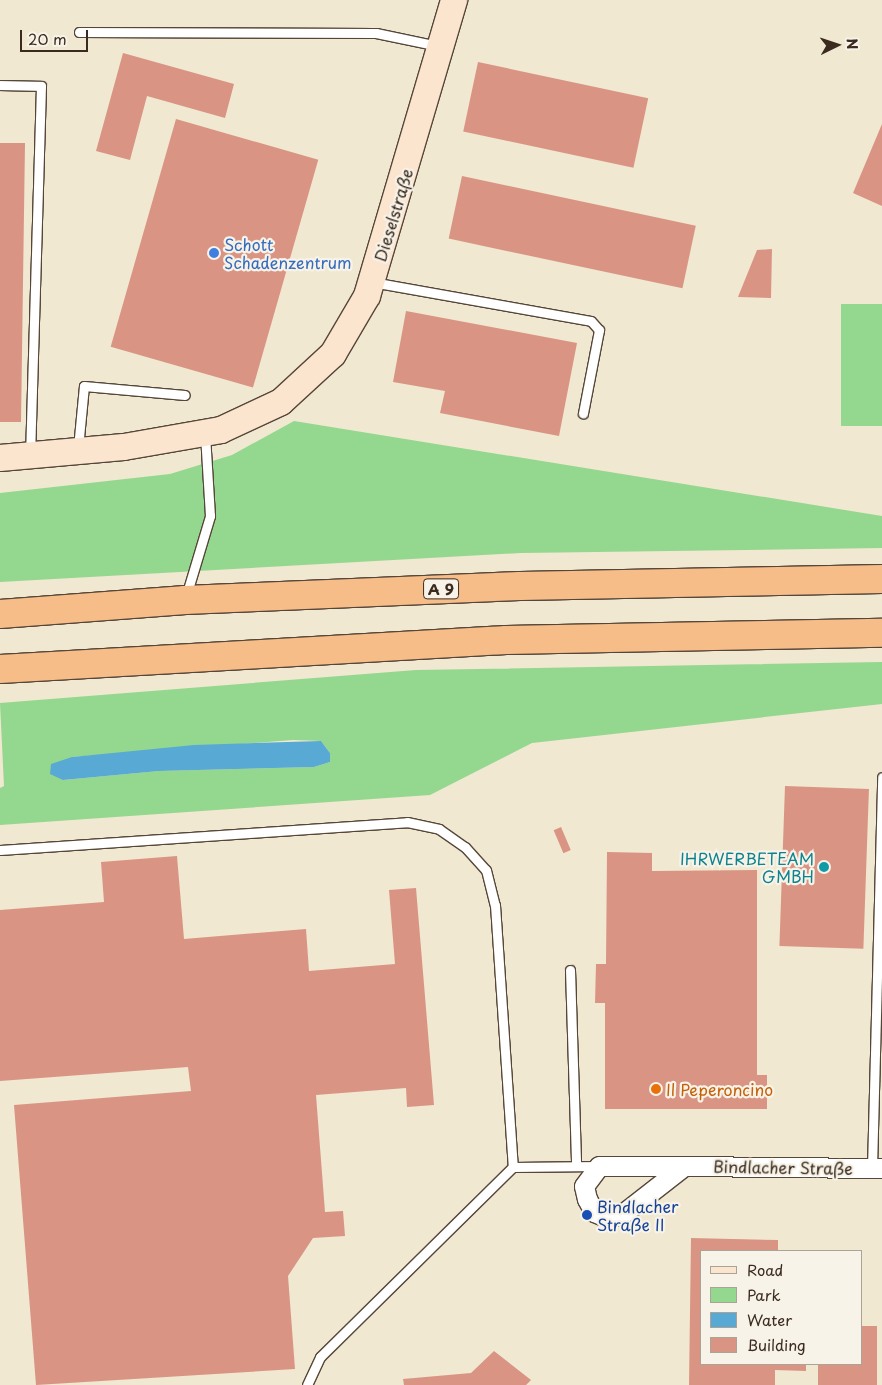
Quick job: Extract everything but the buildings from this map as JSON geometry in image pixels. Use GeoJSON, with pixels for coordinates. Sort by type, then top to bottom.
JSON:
{"type":"FeatureCollection","features":[{"type":"Feature","properties":{"kind":"highway","name":"A 9"},"geometry":{"type":"LineString","coordinates":[[0,614],[185,600],[672,581],[882,579]]}},
{"type":"Feature","properties":{"kind":"highway"},"geometry":{"type":"LineString","coordinates":[[0,669],[506,640],[882,633]]}},
{"type":"Feature","properties":{"kind":"street","name":"Dieselstraße"},"geometry":{"type":"LineString","coordinates":[[0,458],[78,451],[205,435],[281,402],[333,354],[372,282],[454,0]]}},
{"type":"Feature","properties":{"kind":"street","name":"Bindlacher Straße"},"geometry":{"type":"LineString","coordinates":[[599,1166],[877,1168]]}},
{"type":"Feature","properties":{"kind":"street"},"geometry":{"type":"LineString","coordinates":[[599,1166],[584,1186],[594,1212],[606,1217],[635,1207],[684,1166]]}},
{"type":"Feature","properties":{"kind":"lane"},"geometry":{"type":"LineString","coordinates":[[79,32],[376,34],[441,46]]}},
{"type":"Feature","properties":{"kind":"lane"},"geometry":{"type":"LineString","coordinates":[[0,84],[41,86],[30,455]]}},
{"type":"Feature","properties":{"kind":"lane"},"geometry":{"type":"LineString","coordinates":[[372,282],[591,321],[599,330],[583,413]]}},
{"type":"Feature","properties":{"kind":"lane"},"geometry":{"type":"LineString","coordinates":[[78,451],[84,386],[185,395]]}},
{"type":"Feature","properties":{"kind":"lane"},"geometry":{"type":"LineString","coordinates":[[185,600],[210,516],[205,435]]}},
{"type":"Feature","properties":{"kind":"lane"},"geometry":{"type":"LineString","coordinates":[[877,1168],[882,777]]}},
{"type":"Feature","properties":{"kind":"lane"},"geometry":{"type":"LineString","coordinates":[[0,850],[407,822],[439,829],[465,847],[486,870],[495,904],[513,1167]]}},
{"type":"Feature","properties":{"kind":"lane"},"geometry":{"type":"LineString","coordinates":[[570,970],[576,1166]]}},
{"type":"Feature","properties":{"kind":"lane"},"geometry":{"type":"LineString","coordinates":[[307,1385],[320,1357],[513,1167],[599,1166]]}},
{"type":"Feature","properties":{"kind":"green space"},"geometry":{"type":"Polygon","coordinates":[[[841,304],[882,304],[882,426],[841,426],[841,304]]]}},
{"type":"Feature","properties":{"kind":"green space"},"geometry":{"type":"Polygon","coordinates":[[[294,421],[882,516],[882,548],[521,553],[0,582],[0,493],[170,474],[232,455],[294,421]]]}},
{"type":"Feature","properties":{"kind":"green space"},"geometry":{"type":"Polygon","coordinates":[[[882,662],[882,704],[532,743],[430,795],[0,825],[0,788],[4,786],[0,703],[416,670],[882,662]],[[293,740],[72,757],[63,780],[159,771],[314,767],[330,762],[330,753],[321,741],[293,740]]]}},
{"type":"Feature","properties":{"kind":"water"},"geometry":{"type":"Polygon","coordinates":[[[321,741],[330,753],[330,762],[314,767],[159,771],[63,780],[50,774],[51,764],[72,757],[194,745],[321,741]]]}},
{"type":"Feature","properties":{"kind":"place","name":"Schott Schadenzentrum"},"geometry":{"type":"Point","coordinates":[214,253]}},
{"type":"Feature","properties":{"kind":"place","name":"IHRWERBETEAM GMBH"},"geometry":{"type":"Point","coordinates":[824,867]}},
{"type":"Feature","properties":{"kind":"place","name":"Il Peperoncino"},"geometry":{"type":"Point","coordinates":[656,1089]}},
{"type":"Feature","properties":{"kind":"place","name":"Bindlacher Straße II"},"geometry":{"type":"Point","coordinates":[587,1215]}}]}
